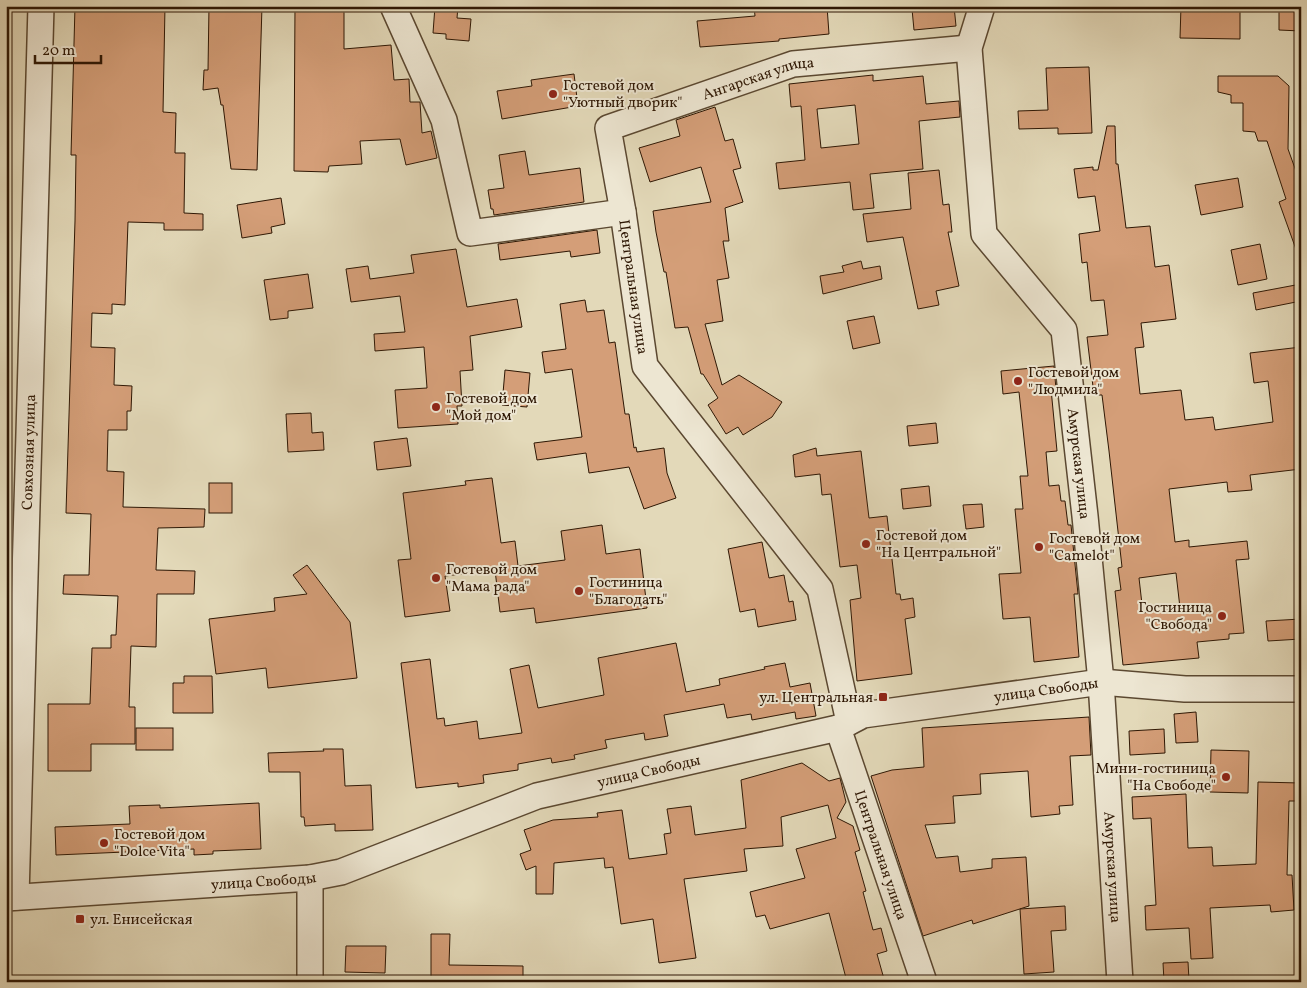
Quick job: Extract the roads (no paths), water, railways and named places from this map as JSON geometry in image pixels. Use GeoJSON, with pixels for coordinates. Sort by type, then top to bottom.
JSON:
{"type":"FeatureCollection","features":[{"type":"Feature","properties":{"kind":"street","name":"Совхозная улица"},"geometry":{"type":"LineString","coordinates":[[11,897],[41,6]]}},
{"type":"Feature","properties":{"kind":"street","name":"Центральная улица"},"geometry":{"type":"LineString","coordinates":[[393,6],[444,120],[470,233],[623,212],[645,366],[820,589],[843,725],[924,982]]}},
{"type":"Feature","properties":{"kind":"street","name":"Амурская улица"},"geometry":{"type":"LineString","coordinates":[[982,6],[969,48],[984,234],[1064,330],[1101,682],[1120,982]]}},
{"type":"Feature","properties":{"kind":"street","name":"Ангарская улица"},"geometry":{"type":"LineString","coordinates":[[623,212],[608,128],[793,64],[969,48]]}},
{"type":"Feature","properties":{"kind":"street","name":"улица Свободы"},"geometry":{"type":"LineString","coordinates":[[11,897],[310,878],[361,866],[537,796],[843,725],[863,716],[1101,682],[1185,689],[1301,690]]}},
{"type":"Feature","properties":{"kind":"street"},"geometry":{"type":"LineString","coordinates":[[310,878],[310,982]]}},
{"type":"Feature","properties":{"kind":"place","name":"Гостевой дом \"Уютный дворик\""},"geometry":{"type":"Point","coordinates":[553,94]}},
{"type":"Feature","properties":{"kind":"place","name":"Гостевой дом \"Людмила\""},"geometry":{"type":"Point","coordinates":[1018,381]}},
{"type":"Feature","properties":{"kind":"place","name":"Гостевой дом \"Мой дом\""},"geometry":{"type":"Point","coordinates":[436,407]}},
{"type":"Feature","properties":{"kind":"place","name":"Гостевой дом \"На Центральной\""},"geometry":{"type":"Point","coordinates":[866,544]}},
{"type":"Feature","properties":{"kind":"place","name":"Гостевой дом \"Camelot\""},"geometry":{"type":"Point","coordinates":[1039,547]}},
{"type":"Feature","properties":{"kind":"place","name":"Гостевой дом \"Мама рада\""},"geometry":{"type":"Point","coordinates":[436,578]}},
{"type":"Feature","properties":{"kind":"place","name":"Гостиница \"Благодать\""},"geometry":{"type":"Point","coordinates":[579,591]}},
{"type":"Feature","properties":{"kind":"place","name":"Гостиница \"Свобода\""},"geometry":{"type":"Point","coordinates":[1222,616]}},
{"type":"Feature","properties":{"kind":"place","name":"ул. Центральная"},"geometry":{"type":"Point","coordinates":[883,697]}},
{"type":"Feature","properties":{"kind":"place","name":"Мини-гостиница \"На Свободе\""},"geometry":{"type":"Point","coordinates":[1226,777]}},
{"type":"Feature","properties":{"kind":"place","name":"Гостевой дом \"Dolce Vita\""},"geometry":{"type":"Point","coordinates":[104,843]}},
{"type":"Feature","properties":{"kind":"place","name":"ул. Енисейская"},"geometry":{"type":"Point","coordinates":[80,919]}}]}
